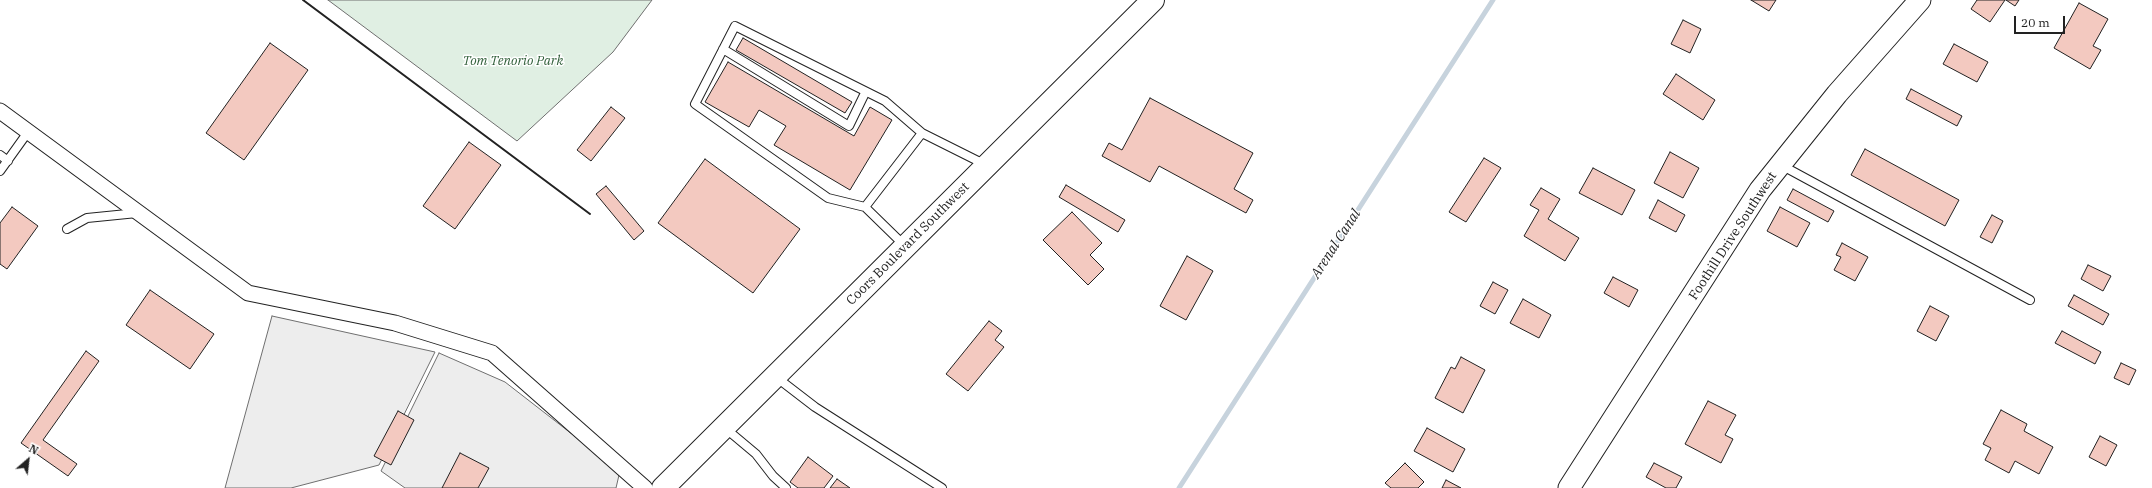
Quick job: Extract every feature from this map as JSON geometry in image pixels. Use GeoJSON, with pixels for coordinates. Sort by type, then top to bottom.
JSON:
{"type":"FeatureCollection","features":[{"type":"Feature","properties":{"kind":"main road","name":"Coors Boulevard Southwest"},"geometry":{"type":"LineString","coordinates":[[670,484],[1153,0]]}},
{"type":"Feature","properties":{"kind":"street","name":"Foothill Drive Southwest"},"geometry":{"type":"LineString","coordinates":[[1570,488],[1760,190],[1837,94],[1920,0]]}},
{"type":"Feature","properties":{"kind":"street"},"geometry":{"type":"LineString","coordinates":[[0,112],[248,293],[395,323],[492,353],[645,488]]}},
{"type":"Feature","properties":{"kind":"lane"},"geometry":{"type":"LineString","coordinates":[[906,247],[865,207],[828,198],[695,104],[735,26],[865,93],[885,101],[922,133],[987,166]]}},
{"type":"Feature","properties":{"kind":"lane"},"geometry":{"type":"LineString","coordinates":[[723,50],[849,126],[865,93]]}},
{"type":"Feature","properties":{"kind":"lane"},"geometry":{"type":"LineString","coordinates":[[0,171],[28,132]]}},
{"type":"Feature","properties":{"kind":"lane"},"geometry":{"type":"LineString","coordinates":[[865,207],[922,133]]}},
{"type":"Feature","properties":{"kind":"lane"},"geometry":{"type":"LineString","coordinates":[[0,155],[8,161]]}},
{"type":"Feature","properties":{"kind":"lane"},"geometry":{"type":"LineString","coordinates":[[1780,165],[2030,300]]}},
{"type":"Feature","properties":{"kind":"lane"},"geometry":{"type":"LineString","coordinates":[[67,229],[87,218],[138,213]]}},
{"type":"Feature","properties":{"kind":"lane"},"geometry":{"type":"LineString","coordinates":[[776,377],[815,407],[942,488]]}},
{"type":"Feature","properties":{"kind":"lane"},"geometry":{"type":"LineString","coordinates":[[725,428],[756,454],[773,476],[786,488]]}},
{"type":"Feature","properties":{"kind":"green space","name":"Tom Tenorio Park"},"geometry":{"type":"Polygon","coordinates":[[[328,0],[652,0],[613,52],[517,141],[328,0]]]}},
{"type":"Feature","properties":{"kind":"shaded area"},"geometry":{"type":"Polygon","coordinates":[[[272,316],[435,352],[379,465],[291,488],[225,488],[272,316]]]}},
{"type":"Feature","properties":{"kind":"shaded area"},"geometry":{"type":"Polygon","coordinates":[[[439,353],[505,382],[599,455],[619,475],[616,488],[405,488],[381,471],[439,353]]]}},
{"type":"Feature","properties":{"kind":"building"},"geometry":{"type":"Polygon","coordinates":[[[1751,0],[1776,0],[1769,11],[1751,0]]]}},
{"type":"Feature","properties":{"kind":"building"},"geometry":{"type":"Polygon","coordinates":[[[1977,0],[2005,0],[1990,22],[1971,9],[1977,0]]]}},
{"type":"Feature","properties":{"kind":"building"},"geometry":{"type":"Polygon","coordinates":[[[2006,0],[2019,0],[2015,6],[2006,0]]]}},
{"type":"Feature","properties":{"kind":"building"},"geometry":{"type":"Polygon","coordinates":[[[2079,3],[2108,19],[2093,46],[2101,50],[2090,69],[2054,48],[2079,3]]]}},
{"type":"Feature","properties":{"kind":"building"},"geometry":{"type":"Polygon","coordinates":[[[1683,20],[1701,29],[1690,53],[1671,44],[1683,20]]]}},
{"type":"Feature","properties":{"kind":"building"},"geometry":{"type":"Polygon","coordinates":[[[743,38],[852,102],[845,113],[736,50],[743,38]]]}},
{"type":"Feature","properties":{"kind":"building"},"geometry":{"type":"Polygon","coordinates":[[[270,43],[308,70],[244,160],[206,133],[270,43]]]}},
{"type":"Feature","properties":{"kind":"building"},"geometry":{"type":"Polygon","coordinates":[[[1954,44],[1988,62],[1977,82],[1943,64],[1954,44]]]}},
{"type":"Feature","properties":{"kind":"building"},"geometry":{"type":"Polygon","coordinates":[[[728,62],[854,136],[870,107],[892,120],[850,190],[774,145],[786,126],[759,110],[749,127],[705,102],[728,62]]]}},
{"type":"Feature","properties":{"kind":"building"},"geometry":{"type":"Polygon","coordinates":[[[1676,74],[1715,100],[1703,120],[1663,94],[1676,74]]]}},
{"type":"Feature","properties":{"kind":"building"},"geometry":{"type":"Polygon","coordinates":[[[1911,89],[1962,116],[1957,126],[1906,99],[1911,89]]]}},
{"type":"Feature","properties":{"kind":"building"},"geometry":{"type":"Polygon","coordinates":[[[1150,98],[1253,153],[1234,189],[1253,200],[1246,213],[1159,166],[1150,182],[1102,156],[1109,143],[1122,150],[1150,98]]]}},
{"type":"Feature","properties":{"kind":"building"},"geometry":{"type":"Polygon","coordinates":[[[611,107],[625,118],[591,161],[577,150],[611,107]]]}},
{"type":"Feature","properties":{"kind":"building"},"geometry":{"type":"Polygon","coordinates":[[[469,142],[501,165],[455,229],[423,206],[469,142]]]}},
{"type":"Feature","properties":{"kind":"building"},"geometry":{"type":"Polygon","coordinates":[[[1865,149],[1959,200],[1945,226],[1851,175],[1865,149]]]}},
{"type":"Feature","properties":{"kind":"building"},"geometry":{"type":"Polygon","coordinates":[[[1670,152],[1699,168],[1683,198],[1654,183],[1670,152]]]}},
{"type":"Feature","properties":{"kind":"building"},"geometry":{"type":"Polygon","coordinates":[[[1484,158],[1501,168],[1466,222],[1449,212],[1484,158]]]}},
{"type":"Feature","properties":{"kind":"building"},"geometry":{"type":"Polygon","coordinates":[[[705,159],[800,229],[753,293],[658,223],[705,159]]]}},
{"type":"Feature","properties":{"kind":"building"},"geometry":{"type":"Polygon","coordinates":[[[1593,168],[1635,190],[1622,215],[1579,193],[1593,168]]]}},
{"type":"Feature","properties":{"kind":"building"},"geometry":{"type":"Polygon","coordinates":[[[1066,185],[1125,220],[1118,232],[1059,197],[1066,185]]]}},
{"type":"Feature","properties":{"kind":"building"},"geometry":{"type":"Polygon","coordinates":[[[606,186],[644,231],[634,240],[596,194],[606,186]]]}},
{"type":"Feature","properties":{"kind":"building"},"geometry":{"type":"Polygon","coordinates":[[[1541,188],[1560,199],[1548,219],[1579,238],[1565,261],[1524,236],[1539,210],[1530,205],[1541,188]]]}},
{"type":"Feature","properties":{"kind":"building"},"geometry":{"type":"Polygon","coordinates":[[[1793,189],[1834,211],[1828,222],[1787,200],[1793,189]]]}},
{"type":"Feature","properties":{"kind":"building"},"geometry":{"type":"Polygon","coordinates":[[[1658,200],[1685,215],[1676,232],[1649,218],[1658,200]]]}},
{"type":"Feature","properties":{"kind":"building"},"geometry":{"type":"Polygon","coordinates":[[[12,207],[38,226],[7,269],[0,264],[0,223],[12,207]]]}},
{"type":"Feature","properties":{"kind":"building"},"geometry":{"type":"Polygon","coordinates":[[[1780,207],[1810,223],[1797,247],[1767,231],[1780,207]]]}},
{"type":"Feature","properties":{"kind":"building"},"geometry":{"type":"Polygon","coordinates":[[[1072,212],[1102,243],[1090,255],[1104,269],[1088,285],[1043,240],[1072,212]]]}},
{"type":"Feature","properties":{"kind":"building"},"geometry":{"type":"Polygon","coordinates":[[[1992,215],[2003,221],[1992,243],[1980,237],[1992,215]]]}},
{"type":"Feature","properties":{"kind":"building"},"geometry":{"type":"Polygon","coordinates":[[[1842,243],[1868,257],[1855,281],[1834,270],[1841,257],[1836,255],[1842,243]]]}},
{"type":"Feature","properties":{"kind":"building"},"geometry":{"type":"Polygon","coordinates":[[[1187,256],[1213,271],[1186,320],[1160,306],[1187,256]]]}},
{"type":"Feature","properties":{"kind":"building"},"geometry":{"type":"Polygon","coordinates":[[[2088,265],[2111,276],[2103,291],[2081,279],[2088,265]]]}},
{"type":"Feature","properties":{"kind":"building"},"geometry":{"type":"Polygon","coordinates":[[[1613,277],[1638,290],[1629,307],[1604,293],[1613,277]]]}},
{"type":"Feature","properties":{"kind":"building"},"geometry":{"type":"Polygon","coordinates":[[[1493,282],[1508,290],[1495,314],[1480,306],[1493,282]]]}},
{"type":"Feature","properties":{"kind":"building"},"geometry":{"type":"Polygon","coordinates":[[[150,290],[214,334],[190,369],[126,325],[150,290]]]}},
{"type":"Feature","properties":{"kind":"building"},"geometry":{"type":"Polygon","coordinates":[[[2074,295],[2109,314],[2103,325],[2068,306],[2074,295]]]}},
{"type":"Feature","properties":{"kind":"building"},"geometry":{"type":"Polygon","coordinates":[[[1523,299],[1551,315],[1539,338],[1510,323],[1523,299]]]}},
{"type":"Feature","properties":{"kind":"building"},"geometry":{"type":"Polygon","coordinates":[[[1930,306],[1949,316],[1936,341],[1917,331],[1930,306]]]}},
{"type":"Feature","properties":{"kind":"building"},"geometry":{"type":"Polygon","coordinates":[[[989,321],[1002,331],[995,340],[1004,347],[968,391],[946,374],[989,321]]]}},
{"type":"Feature","properties":{"kind":"building"},"geometry":{"type":"Polygon","coordinates":[[[2062,331],[2101,352],[2095,364],[2055,343],[2062,331]]]}},
{"type":"Feature","properties":{"kind":"building"},"geometry":{"type":"Polygon","coordinates":[[[86,351],[99,361],[43,440],[77,464],[68,476],[21,443],[86,351]]]}},
{"type":"Feature","properties":{"kind":"building"},"geometry":{"type":"Polygon","coordinates":[[[1461,357],[1485,370],[1463,413],[1435,398],[1451,367],[1455,369],[1461,357]]]}},
{"type":"Feature","properties":{"kind":"building"},"geometry":{"type":"Polygon","coordinates":[[[2121,363],[2136,370],[2129,385],[2114,378],[2121,363]]]}},
{"type":"Feature","properties":{"kind":"building"},"geometry":{"type":"Polygon","coordinates":[[[1708,401],[1736,415],[1725,435],[1733,439],[1721,463],[1685,444],[1708,401]]]}},
{"type":"Feature","properties":{"kind":"building"},"geometry":{"type":"Polygon","coordinates":[[[2001,410],[2027,424],[2024,431],[2053,447],[2039,474],[2015,461],[2009,473],[1985,460],[1991,448],[1983,444],[2001,410]]]}},
{"type":"Feature","properties":{"kind":"building"},"geometry":{"type":"Polygon","coordinates":[[[398,411],[414,420],[391,465],[374,456],[398,411]]]}},
{"type":"Feature","properties":{"kind":"building"},"geometry":{"type":"Polygon","coordinates":[[[1427,428],[1465,449],[1453,472],[1414,451],[1427,428]]]}},
{"type":"Feature","properties":{"kind":"building"},"geometry":{"type":"Polygon","coordinates":[[[2100,436],[2117,445],[2106,466],[2089,457],[2100,436]]]}},
{"type":"Feature","properties":{"kind":"building"},"geometry":{"type":"Polygon","coordinates":[[[460,453],[489,468],[478,488],[442,488],[460,453]]]}},
{"type":"Feature","properties":{"kind":"building"},"geometry":{"type":"Polygon","coordinates":[[[808,457],[833,476],[824,488],[798,488],[790,482],[808,457]]]}},
{"type":"Feature","properties":{"kind":"building"},"geometry":{"type":"Polygon","coordinates":[[[1405,463],[1424,482],[1418,488],[1391,488],[1385,483],[1405,463]]]}},
{"type":"Feature","properties":{"kind":"building"},"geometry":{"type":"Polygon","coordinates":[[[1654,463],[1682,477],[1676,488],[1666,488],[1646,477],[1654,463]]]}},
{"type":"Feature","properties":{"kind":"building"},"geometry":{"type":"Polygon","coordinates":[[[837,479],[850,488],[830,488],[837,479]]]}},
{"type":"Feature","properties":{"kind":"building"},"geometry":{"type":"Polygon","coordinates":[[[1446,480],[1461,488],[1442,488],[1446,480]]]}},
{"type":"Feature","properties":{"kind":"waterway","name":"Arenal Canal"},"geometry":{"type":"LineString","coordinates":[[1179,488],[1493,0]]}},
{"type":"Feature","properties":{"kind":"wall"},"geometry":{"type":"LineString","coordinates":[[303,0],[590,214]]}}]}
